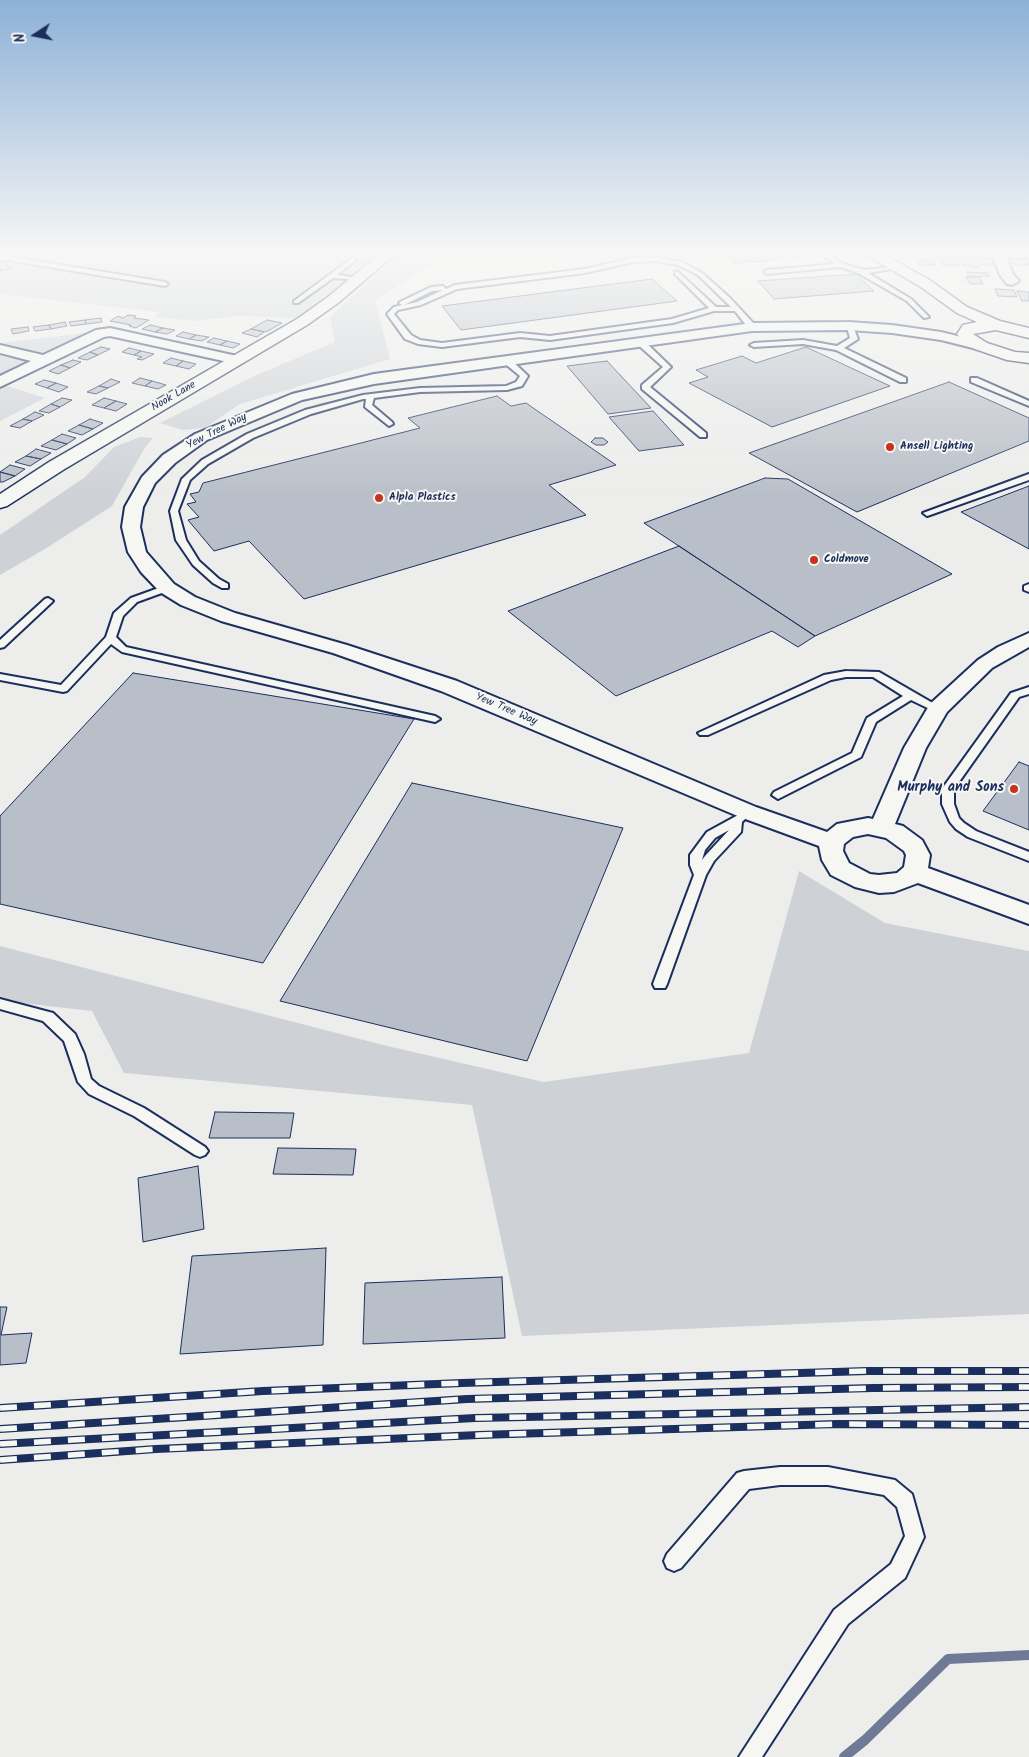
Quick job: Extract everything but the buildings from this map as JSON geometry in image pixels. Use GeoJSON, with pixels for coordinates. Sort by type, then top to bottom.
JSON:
{"type":"FeatureCollection","features":[{"type":"Feature","properties":{"kind":"street"},"geometry":{"type":"LineString","coordinates":[[0,382],[101,333]]}},
{"type":"Feature","properties":{"kind":"street"},"geometry":{"type":"LineString","coordinates":[[115,333],[237,360]]}},
{"type":"Feature","properties":{"kind":"street","name":"Nook Lane"},"geometry":{"type":"LineString","coordinates":[[0,502],[56,466],[283,333]]}},
{"type":"Feature","properties":{"kind":"street","name":"Yew Tree Way"},"geometry":{"type":"LineString","coordinates":[[707,333],[412,373],[334,387],[262,410],[193,442],[169,459],[148,481],[134,507],[131,527],[137,552],[148,568],[167,588],[188,601],[228,617],[340,649],[449,686],[742,816],[832,842]]}},
{"type":"Feature","properties":{"kind":"street","name":"Yew Tree Way"},"geometry":{"type":"LineString","coordinates":[[946,333],[981,346]]}},
{"type":"Feature","properties":{"kind":"street"},"geometry":{"type":"LineString","coordinates":[[966,333],[966,336],[981,346],[1026,359]]}},
{"type":"Feature","properties":{"kind":"street"},"geometry":{"type":"LineString","coordinates":[[0,349],[44,360]]}},
{"type":"Feature","properties":{"kind":"street"},"geometry":{"type":"LineString","coordinates":[[881,828],[915,748],[938,709],[985,664],[1029,639]]}},
{"type":"Feature","properties":{"kind":"street"},"geometry":{"type":"LineString","coordinates":[[857,827],[881,828],[899,835],[913,846],[918,855],[918,864],[914,872],[906,879],[894,883],[879,884],[864,881],[840,869],[831,851],[832,842],[846,830],[857,827]]}},
{"type":"Feature","properties":{"kind":"street"},"geometry":{"type":"LineString","coordinates":[[914,872],[1029,915]]}},
{"type":"Feature","properties":{"kind":"lane"},"geometry":{"type":"LineString","coordinates":[[405,333],[408,337],[418,342],[442,345],[520,335],[550,338],[586,333]]}},
{"type":"Feature","properties":{"kind":"lane"},"geometry":{"type":"LineString","coordinates":[[838,348],[854,339],[852,333]]}},
{"type":"Feature","properties":{"kind":"lane"},"geometry":{"type":"LineString","coordinates":[[639,342],[667,367],[645,387],[703,435]]}},
{"type":"Feature","properties":{"kind":"lane"},"geometry":{"type":"LineString","coordinates":[[754,345],[803,342],[838,348],[903,380]]}},
{"type":"Feature","properties":{"kind":"lane"},"geometry":{"type":"LineString","coordinates":[[224,586],[196,563],[182,540],[174,511],[186,479],[205,462],[250,436],[308,412],[371,396],[458,388],[507,388],[519,384],[524,376],[506,360]]}},
{"type":"Feature","properties":{"kind":"lane"},"geometry":{"type":"LineString","coordinates":[[974,380],[1029,404]]}},
{"type":"Feature","properties":{"kind":"lane"},"geometry":{"type":"LineString","coordinates":[[371,396],[369,406],[389,424]]}},
{"type":"Feature","properties":{"kind":"lane"},"geometry":{"type":"LineString","coordinates":[[927,513],[1029,477]]}},
{"type":"Feature","properties":{"kind":"lane"},"geometry":{"type":"LineString","coordinates":[[0,677],[63,689],[111,638],[118,615],[134,600],[167,588]]}},
{"type":"Feature","properties":{"kind":"lane"},"geometry":{"type":"LineString","coordinates":[[0,645],[48,601]]}},
{"type":"Feature","properties":{"kind":"lane"},"geometry":{"type":"LineString","coordinates":[[111,638],[122,649],[435,719]]}},
{"type":"Feature","properties":{"kind":"lane"},"geometry":{"type":"LineString","coordinates":[[704,733],[828,678],[846,674],[875,674],[911,696],[938,709]]}},
{"type":"Feature","properties":{"kind":"lane"},"geometry":{"type":"LineString","coordinates":[[1029,690],[1015,695],[948,789],[948,804],[954,819],[960,826],[972,834],[1029,857]]}},
{"type":"Feature","properties":{"kind":"lane"},"geometry":{"type":"LineString","coordinates":[[778,795],[857,755],[871,720],[911,696]]}},
{"type":"Feature","properties":{"kind":"lane"},"geometry":{"type":"LineString","coordinates":[[660,984],[700,875],[709,859],[735,832],[742,816]]}},
{"type":"Feature","properties":{"kind":"lane"},"geometry":{"type":"LineString","coordinates":[[0,1004],[48,1017],[70,1038],[85,1082],[94,1090],[139,1112],[200,1151]]}},
{"type":"Feature","properties":{"kind":"lane"},"geometry":{"type":"LineString","coordinates":[[674,1561],[744,1480],[780,1476],[828,1476],[888,1487],[905,1501],[915,1537],[898,1571],[841,1618],[750,1757]]}},
{"type":"Feature","properties":{"kind":"shaded area"},"geometry":{"type":"Polygon","coordinates":[[[86,333],[47,351],[38,352],[0,343],[86,333]]]}},
{"type":"Feature","properties":{"kind":"shaded area"},"geometry":{"type":"Polygon","coordinates":[[[333,333],[383,333],[390,359],[240,404],[205,428],[183,430],[160,423],[254,376],[335,342],[333,333]]]}},
{"type":"Feature","properties":{"kind":"shaded area"},"geometry":{"type":"Polygon","coordinates":[[[0,352],[27,360],[27,366],[0,378],[0,352]]]}},
{"type":"Feature","properties":{"kind":"shaded area"},"geometry":{"type":"Polygon","coordinates":[[[7,386],[45,398],[0,421],[0,389],[7,386]]]}},
{"type":"Feature","properties":{"kind":"shaded area"},"geometry":{"type":"Polygon","coordinates":[[[140,437],[153,438],[144,449],[112,506],[0,575],[0,535],[85,477],[114,447],[140,437]]]}},
{"type":"Feature","properties":{"kind":"shaded area"},"geometry":{"type":"Polygon","coordinates":[[[799,871],[885,923],[1029,951],[1029,1314],[522,1336],[472,1105],[124,1073],[92,1011],[21,1003],[0,997],[0,946],[383,1045],[544,1082],[749,1053],[799,871]]]}},
{"type":"Feature","properties":{"kind":"waterway"},"geometry":{"type":"LineString","coordinates":[[844,1757],[865,1740],[948,1659],[1029,1655]]}},
{"type":"Feature","properties":{"kind":"railway"},"geometry":{"type":"LineString","coordinates":[[0,1408],[263,1391],[462,1383],[868,1371],[1029,1371]]}},
{"type":"Feature","properties":{"kind":"railway"},"geometry":{"type":"LineString","coordinates":[[0,1429],[467,1399],[873,1388],[1029,1387]]}},
{"type":"Feature","properties":{"kind":"railway"},"geometry":{"type":"LineString","coordinates":[[0,1444],[475,1418],[1029,1407]]}},
{"type":"Feature","properties":{"kind":"railway"},"geometry":{"type":"LineString","coordinates":[[0,1460],[156,1449],[479,1435],[837,1424],[1029,1425]]}},
{"type":"Feature","properties":{"kind":"place","name":"Ansell Lighting"},"geometry":{"type":"Point","coordinates":[890,447]}},
{"type":"Feature","properties":{"kind":"place","name":"Alpla Plastics"},"geometry":{"type":"Point","coordinates":[379,498]}},
{"type":"Feature","properties":{"kind":"place","name":"Coldmove"},"geometry":{"type":"Point","coordinates":[814,560]}},
{"type":"Feature","properties":{"kind":"place","name":"Murphy and Sons"},"geometry":{"type":"Point","coordinates":[1014,789]}}]}
